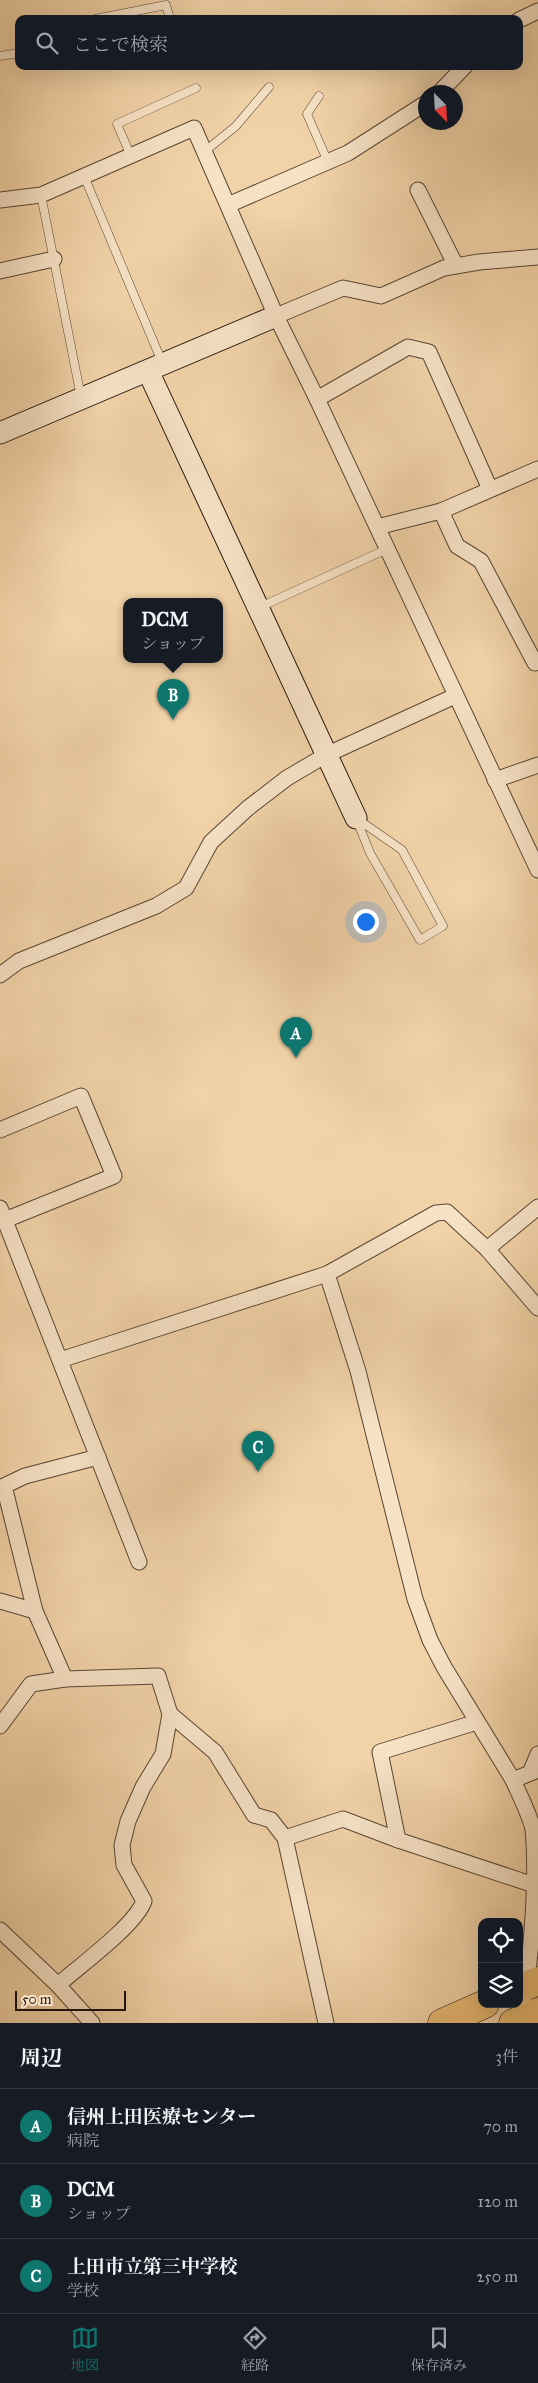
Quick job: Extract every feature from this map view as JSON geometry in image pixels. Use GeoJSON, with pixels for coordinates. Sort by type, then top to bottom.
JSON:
{"type":"FeatureCollection","features":[{"type":"Feature","properties":{"kind":"highway"},"geometry":{"type":"LineString","coordinates":[[442,2023],[478,2007]]}},
{"type":"Feature","properties":{"kind":"street"},"geometry":{"type":"LineString","coordinates":[[523,18],[538,11]]}},
{"type":"Feature","properties":{"kind":"street"},"geometry":{"type":"LineString","coordinates":[[447,85],[461,70]]}},
{"type":"Feature","properties":{"kind":"street"},"geometry":{"type":"LineString","coordinates":[[228,205],[348,153],[418,108]]}},
{"type":"Feature","properties":{"kind":"street"},"geometry":{"type":"LineString","coordinates":[[0,200],[41,194],[194,128],[276,316],[317,399],[538,870]]}},
{"type":"Feature","properties":{"kind":"street"},"geometry":{"type":"LineString","coordinates":[[418,190],[456,266]]}},
{"type":"Feature","properties":{"kind":"street"},"geometry":{"type":"LineString","coordinates":[[0,433],[342,288],[381,296],[444,268],[538,257]]}},
{"type":"Feature","properties":{"kind":"street"},"geometry":{"type":"LineString","coordinates":[[0,271],[54,259]]}},
{"type":"Feature","properties":{"kind":"street"},"geometry":{"type":"LineString","coordinates":[[317,399],[408,347],[429,352],[490,489]]}},
{"type":"Feature","properties":{"kind":"street"},"geometry":{"type":"LineString","coordinates":[[155,367],[258,608],[356,818]]}},
{"type":"Feature","properties":{"kind":"street"},"geometry":{"type":"LineString","coordinates":[[377,527],[441,511],[538,469]]}},
{"type":"Feature","properties":{"kind":"street"},"geometry":{"type":"LineString","coordinates":[[441,511],[457,546],[481,561],[535,662],[538,661]]}},
{"type":"Feature","properties":{"kind":"street"},"geometry":{"type":"LineString","coordinates":[[0,975],[19,961],[156,906],[186,888],[211,842],[264,796],[326,755],[455,696]]}},
{"type":"Feature","properties":{"kind":"street"},"geometry":{"type":"LineString","coordinates":[[495,780],[538,765]]}},
{"type":"Feature","properties":{"kind":"street"},"geometry":{"type":"LineString","coordinates":[[0,1130],[82,1096],[114,1176],[2,1214],[139,1562]]}},
{"type":"Feature","properties":{"kind":"street"},"geometry":{"type":"LineString","coordinates":[[487,1249],[538,1207]]}},
{"type":"Feature","properties":{"kind":"street"},"geometry":{"type":"LineString","coordinates":[[60,1360],[327,1274],[436,1213],[447,1212],[487,1249],[538,1308]]}},
{"type":"Feature","properties":{"kind":"street"},"geometry":{"type":"LineString","coordinates":[[327,1274],[358,1371],[415,1599],[430,1640],[513,1780],[533,1828],[538,1859],[537,1886],[528,1985],[522,2019]]}},
{"type":"Feature","properties":{"kind":"street"},"geometry":{"type":"LineString","coordinates":[[65,1679],[35,1612],[4,1486],[25,1476],[98,1457]]}},
{"type":"Feature","properties":{"kind":"street"},"geometry":{"type":"LineString","coordinates":[[0,1601],[35,1612]]}},
{"type":"Feature","properties":{"kind":"street"},"geometry":{"type":"LineString","coordinates":[[0,1726],[30,1684],[65,1679],[158,1676],[170,1714],[163,1754],[142,1787],[128,1821],[122,1845],[124,1865],[144,1901],[142,1907],[128,1924],[58,1985]]}},
{"type":"Feature","properties":{"kind":"street"},"geometry":{"type":"LineString","coordinates":[[170,1714],[215,1752],[254,1814],[271,1820],[285,1838],[326,2023]]}},
{"type":"Feature","properties":{"kind":"street"},"geometry":{"type":"LineString","coordinates":[[398,1840],[380,1752],[477,1722]]}},
{"type":"Feature","properties":{"kind":"street"},"geometry":{"type":"LineString","coordinates":[[513,1780],[534,1771],[538,1754]]}},
{"type":"Feature","properties":{"kind":"street"},"geometry":{"type":"LineString","coordinates":[[285,1838],[343,1819],[398,1840],[537,1886]]}},
{"type":"Feature","properties":{"kind":"street"},"geometry":{"type":"LineString","coordinates":[[0,1930],[58,1985],[92,2023]]}},
{"type":"Feature","properties":{"kind":"lane"},"geometry":{"type":"LineString","coordinates":[[115,15],[166,5],[169,15]]}},
{"type":"Feature","properties":{"kind":"lane"},"geometry":{"type":"LineString","coordinates":[[0,56],[15,54]]}},
{"type":"Feature","properties":{"kind":"lane"},"geometry":{"type":"LineString","coordinates":[[204,152],[236,126],[269,87]]}},
{"type":"Feature","properties":{"kind":"lane"},"geometry":{"type":"LineString","coordinates":[[131,156],[117,124],[196,88]]}},
{"type":"Feature","properties":{"kind":"lane"},"geometry":{"type":"LineString","coordinates":[[319,96],[307,114],[328,162]]}},
{"type":"Feature","properties":{"kind":"lane"},"geometry":{"type":"LineString","coordinates":[[84,176],[155,367]]}},
{"type":"Feature","properties":{"kind":"lane"},"geometry":{"type":"LineString","coordinates":[[41,194],[82,399]]}},
{"type":"Feature","properties":{"kind":"lane"},"geometry":{"type":"LineString","coordinates":[[258,608],[387,549]]}},
{"type":"Feature","properties":{"kind":"lane"},"geometry":{"type":"LineString","coordinates":[[356,818],[402,850],[443,926],[420,940],[370,853],[356,818]]}},
{"type":"Feature","properties":{"kind":"place","name":"DCM"},"geometry":{"type":"Point","coordinates":[173,720]}},
{"type":"Feature","properties":{"kind":"place","name":"信州上田医療センター"},"geometry":{"type":"Point","coordinates":[296,1058]}},
{"type":"Feature","properties":{"kind":"place","name":"上田市立第三中学校"},"geometry":{"type":"Point","coordinates":[258,1472]}}]}
